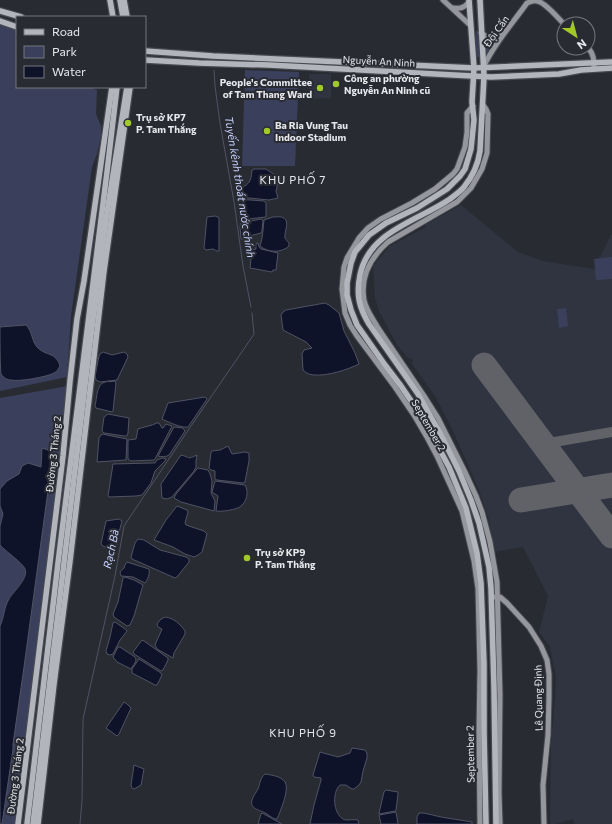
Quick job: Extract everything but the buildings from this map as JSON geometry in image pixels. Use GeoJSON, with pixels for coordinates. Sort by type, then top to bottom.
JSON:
{"type":"FeatureCollection","features":[{"type":"Feature","properties":{"kind":"main road"},"geometry":{"type":"LineString","coordinates":[[111,0],[114,16]]}},
{"type":"Feature","properties":{"kind":"main road"},"geometry":{"type":"LineString","coordinates":[[120,0],[123,16]]}},
{"type":"Feature","properties":{"kind":"main road"},"geometry":{"type":"LineString","coordinates":[[124,0],[127,16]]}},
{"type":"Feature","properties":{"kind":"main road"},"geometry":{"type":"LineString","coordinates":[[443,0],[470,25]]}},
{"type":"Feature","properties":{"kind":"main road","name":"September 2"},"geometry":{"type":"LineString","coordinates":[[480,0],[484,76],[482,131],[478,163],[464,187],[457,194],[391,232],[374,247],[366,256],[358,289],[359,302],[369,324],[402,366],[438,418],[465,472],[482,512],[493,554],[498,597],[500,824]]}},
{"type":"Feature","properties":{"kind":"main road","name":"Đội Cấn"},"geometry":{"type":"LineString","coordinates":[[483,68],[503,34],[527,3],[538,0],[556,16]]}},
{"type":"Feature","properties":{"kind":"main road"},"geometry":{"type":"LineString","coordinates":[[452,8],[461,8],[469,1]]}},
{"type":"Feature","properties":{"kind":"main road","name":"September 2"},"geometry":{"type":"LineString","coordinates":[[469,1],[474,68],[472,102],[474,120],[471,149],[465,169],[447,189],[417,208],[386,223],[368,235],[355,252],[351,263],[347,283],[347,295],[351,310],[358,325],[428,439],[462,511],[474,561],[478,589],[480,824]]}},
{"type":"Feature","properties":{"kind":"main road"},"geometry":{"type":"LineString","coordinates":[[0,11],[18,16]]}},
{"type":"Feature","properties":{"kind":"main road"},"geometry":{"type":"LineString","coordinates":[[7,12],[1,21],[16,27]]}},
{"type":"Feature","properties":{"kind":"main road"},"geometry":{"type":"LineString","coordinates":[[481,33],[490,38],[499,37],[503,34]]}},
{"type":"Feature","properties":{"kind":"main road","name":"Nguyễn An Ninh"},"geometry":{"type":"LineString","coordinates":[[146,51],[213,56],[474,68],[594,66],[612,68]]}},
{"type":"Feature","properties":{"kind":"main road"},"geometry":{"type":"LineString","coordinates":[[593,56],[594,66]]}},
{"type":"Feature","properties":{"kind":"main road"},"geometry":{"type":"LineString","coordinates":[[269,58],[269,65]]}},
{"type":"Feature","properties":{"kind":"main road","name":"Nguyễn An Ninh"},"geometry":{"type":"LineString","coordinates":[[146,60],[474,76],[559,74],[612,62]]}},
{"type":"Feature","properties":{"kind":"main road","name":"Đường 3 Tháng 2"},"geometry":{"type":"LineString","coordinates":[[18,824],[63,456],[77,319],[84,281],[112,88]]}},
{"type":"Feature","properties":{"kind":"main road","name":"Đường 3 Tháng 2"},"geometry":{"type":"LineString","coordinates":[[27,824],[108,172],[117,88]]}},
{"type":"Feature","properties":{"kind":"main road"},"geometry":{"type":"LineString","coordinates":[[33,824],[106,219],[127,88]]}},
{"type":"Feature","properties":{"kind":"main road"},"geometry":{"type":"LineString","coordinates":[[38,824],[104,271],[130,88]]}},
{"type":"Feature","properties":{"kind":"main road"},"geometry":{"type":"LineString","coordinates":[[473,106],[483,105]]}},
{"type":"Feature","properties":{"kind":"main road"},"geometry":{"type":"LineString","coordinates":[[389,375],[402,366]]}},
{"type":"Feature","properties":{"kind":"main road","name":"September 2"},"geometry":{"type":"LineString","coordinates":[[402,366],[446,443],[480,523],[489,567],[491,597],[496,824]]}},
{"type":"Feature","properties":{"kind":"main road","name":"September 2"},"geometry":{"type":"LineString","coordinates":[[389,375],[401,386],[422,417],[449,467],[466,508],[477,553],[481,583],[484,664],[486,824]]}},
{"type":"Feature","properties":{"kind":"main road"},"geometry":{"type":"LineString","coordinates":[[491,597],[498,597]]}},
{"type":"Feature","properties":{"kind":"main road","name":"Lê Quang Định"},"geometry":{"type":"LineString","coordinates":[[498,597],[511,606],[529,627],[541,646],[547,660],[549,674],[549,696],[548,735],[543,785],[544,824]]}},
{"type":"Feature","properties":{"kind":"shaded area"},"geometry":{"type":"Polygon","coordinates":[[[309,74],[331,74],[331,98],[309,99],[309,74]]]}},
{"type":"Feature","properties":{"kind":"shaded area"},"geometry":{"type":"Polygon","coordinates":[[[461,205],[518,252],[543,261],[594,269],[612,235],[612,824],[574,824],[573,819],[556,824],[550,824],[551,743],[556,677],[550,647],[539,632],[548,596],[523,547],[494,552],[489,520],[479,490],[452,429],[435,396],[412,364],[413,360],[408,358],[397,345],[379,311],[375,298],[373,266],[390,246],[426,227],[425,225],[461,205]]]}},
{"type":"Feature","properties":{"kind":"green space"},"geometry":{"type":"Polygon","coordinates":[[[0,25],[16,30],[16,88],[92,88],[97,90],[96,114],[101,126],[101,136],[92,167],[71,316],[67,377],[0,391],[0,25]]]}},
{"type":"Feature","properties":{"kind":"green space"},"geometry":{"type":"Polygon","coordinates":[[[476,31],[478,31],[481,57],[476,57],[476,31]]]}},
{"type":"Feature","properties":{"kind":"green space"},"geometry":{"type":"Polygon","coordinates":[[[485,38],[499,39],[488,53],[486,53],[485,38]]]}},
{"type":"Feature","properties":{"kind":"green space"},"geometry":{"type":"Polygon","coordinates":[[[245,70],[299,72],[295,166],[242,166],[245,70]]]}},
{"type":"Feature","properties":{"kind":"green space"},"geometry":{"type":"Polygon","coordinates":[[[612,257],[612,279],[596,280],[594,259],[612,257]]]}},
{"type":"Feature","properties":{"kind":"green space"},"geometry":{"type":"Polygon","coordinates":[[[566,308],[568,326],[559,328],[557,309],[566,308]]]}},
{"type":"Feature","properties":{"kind":"green space"},"geometry":{"type":"Polygon","coordinates":[[[68,386],[16,824],[0,824],[0,398],[68,386]]]}},
{"type":"Feature","properties":{"kind":"water"},"geometry":{"type":"Polygon","coordinates":[[[266,169],[279,178],[276,191],[278,198],[269,200],[239,197],[237,193],[238,190],[248,183],[251,178],[252,170],[266,169]]]}},
{"type":"Feature","properties":{"kind":"water"},"geometry":{"type":"Polygon","coordinates":[[[237,199],[264,201],[266,203],[266,217],[248,219],[240,218],[237,199]]]}},
{"type":"Feature","properties":{"kind":"water"},"geometry":{"type":"Polygon","coordinates":[[[215,216],[219,219],[219,251],[213,249],[206,250],[204,248],[207,217],[215,216]]]}},
{"type":"Feature","properties":{"kind":"water"},"geometry":{"type":"Polygon","coordinates":[[[273,217],[283,217],[287,222],[285,238],[289,243],[289,246],[279,251],[267,250],[260,246],[264,220],[273,217]]]}},
{"type":"Feature","properties":{"kind":"water"},"geometry":{"type":"Polygon","coordinates":[[[261,219],[263,220],[261,233],[241,239],[241,223],[261,219]]]}},
{"type":"Feature","properties":{"kind":"water"},"geometry":{"type":"Polygon","coordinates":[[[257,243],[261,249],[278,253],[276,270],[273,270],[272,272],[250,268],[252,250],[256,249],[257,243]]]}},
{"type":"Feature","properties":{"kind":"water"},"geometry":{"type":"Polygon","coordinates":[[[325,303],[339,313],[344,331],[359,364],[331,374],[311,375],[303,370],[302,354],[304,350],[312,348],[306,342],[283,330],[281,315],[286,310],[325,303]]]}},
{"type":"Feature","properties":{"kind":"water"},"geometry":{"type":"Polygon","coordinates":[[[26,325],[38,348],[56,358],[60,366],[55,373],[50,375],[32,379],[8,380],[1,374],[0,327],[26,325]]]}},
{"type":"Feature","properties":{"kind":"water"},"geometry":{"type":"Polygon","coordinates":[[[103,352],[112,355],[124,352],[127,354],[128,357],[117,380],[100,382],[96,380],[95,376],[99,356],[103,352]]]}},
{"type":"Feature","properties":{"kind":"water"},"geometry":{"type":"Polygon","coordinates":[[[115,381],[113,411],[96,408],[95,406],[98,389],[102,383],[115,381]]]}},
{"type":"Feature","properties":{"kind":"water"},"geometry":{"type":"Polygon","coordinates":[[[205,397],[207,399],[188,427],[179,426],[162,419],[168,403],[205,397]]]}},
{"type":"Feature","properties":{"kind":"water"},"geometry":{"type":"Polygon","coordinates":[[[108,414],[129,418],[127,436],[104,433],[102,431],[104,417],[108,414]]]}},
{"type":"Feature","properties":{"kind":"water"},"geometry":{"type":"Polygon","coordinates":[[[159,423],[162,428],[166,424],[172,426],[155,459],[131,461],[128,459],[128,440],[136,439],[138,429],[159,423]]]}},
{"type":"Feature","properties":{"kind":"water"},"geometry":{"type":"Polygon","coordinates":[[[174,427],[183,428],[185,431],[169,455],[164,457],[158,456],[174,427]]]}},
{"type":"Feature","properties":{"kind":"water"},"geometry":{"type":"Polygon","coordinates":[[[102,434],[127,439],[126,460],[97,462],[99,438],[102,434]]]}},
{"type":"Feature","properties":{"kind":"water"},"geometry":{"type":"Polygon","coordinates":[[[228,446],[232,454],[245,452],[249,453],[245,482],[243,483],[217,480],[215,479],[215,471],[209,468],[211,452],[228,446]]]}},
{"type":"Feature","properties":{"kind":"water"},"geometry":{"type":"Polygon","coordinates":[[[42,448],[51,451],[53,454],[13,749],[2,824],[0,824],[0,626],[7,602],[23,581],[26,573],[24,567],[0,545],[0,526],[3,514],[0,506],[0,489],[7,481],[19,474],[22,466],[28,463],[41,467],[42,448]]]}},
{"type":"Feature","properties":{"kind":"water"},"geometry":{"type":"Polygon","coordinates":[[[181,455],[190,458],[197,455],[196,467],[172,497],[167,499],[162,498],[161,484],[181,455]]]}},
{"type":"Feature","properties":{"kind":"water"},"geometry":{"type":"Polygon","coordinates":[[[162,458],[166,459],[155,471],[151,483],[142,495],[108,496],[113,464],[155,463],[157,460],[162,458]]]}},
{"type":"Feature","properties":{"kind":"water"},"geometry":{"type":"Polygon","coordinates":[[[198,468],[208,470],[210,474],[212,481],[211,493],[215,501],[214,511],[181,502],[174,498],[198,468]]]}},
{"type":"Feature","properties":{"kind":"water"},"geometry":{"type":"Polygon","coordinates":[[[215,481],[245,485],[247,493],[243,504],[232,510],[216,511],[218,496],[212,492],[215,481]]]}},
{"type":"Feature","properties":{"kind":"water"},"geometry":{"type":"Polygon","coordinates":[[[177,506],[187,510],[188,512],[185,523],[186,525],[204,531],[207,534],[202,552],[194,557],[154,540],[166,520],[177,506]]]}},
{"type":"Feature","properties":{"kind":"water"},"geometry":{"type":"Polygon","coordinates":[[[119,519],[122,521],[114,551],[101,544],[106,521],[119,519]]]}},
{"type":"Feature","properties":{"kind":"water"},"geometry":{"type":"Polygon","coordinates":[[[138,539],[144,540],[160,550],[186,557],[189,559],[189,562],[175,578],[132,559],[131,557],[135,543],[138,539]]]}},
{"type":"Feature","properties":{"kind":"water"},"geometry":{"type":"Polygon","coordinates":[[[127,562],[149,569],[145,583],[133,577],[121,576],[120,573],[127,562]]]}},
{"type":"Feature","properties":{"kind":"water"},"geometry":{"type":"Polygon","coordinates":[[[125,577],[143,585],[134,616],[130,625],[127,626],[114,617],[113,614],[118,602],[123,578],[125,577]]]}},
{"type":"Feature","properties":{"kind":"water"},"geometry":{"type":"Polygon","coordinates":[[[165,617],[176,622],[185,631],[185,634],[174,653],[173,658],[157,649],[155,645],[162,629],[158,627],[157,624],[165,617]]]}},
{"type":"Feature","properties":{"kind":"water"},"geometry":{"type":"Polygon","coordinates":[[[115,622],[127,631],[120,640],[113,654],[110,655],[107,654],[106,651],[113,623],[115,622]]]}},
{"type":"Feature","properties":{"kind":"water"},"geometry":{"type":"Polygon","coordinates":[[[142,640],[168,658],[163,670],[161,671],[134,654],[133,652],[142,640]]]}},
{"type":"Feature","properties":{"kind":"water"},"geometry":{"type":"Polygon","coordinates":[[[118,647],[136,658],[136,662],[131,669],[117,662],[113,657],[118,647]]]}},
{"type":"Feature","properties":{"kind":"water"},"geometry":{"type":"Polygon","coordinates":[[[139,659],[161,673],[162,675],[157,685],[132,673],[132,669],[139,659]]]}},
{"type":"Feature","properties":{"kind":"water"},"geometry":{"type":"Polygon","coordinates":[[[124,702],[131,708],[117,736],[106,728],[124,702]]]}},
{"type":"Feature","properties":{"kind":"water"},"geometry":{"type":"Polygon","coordinates":[[[352,748],[365,750],[367,753],[361,782],[354,789],[346,785],[340,785],[337,788],[335,802],[337,812],[344,820],[358,820],[359,824],[310,824],[321,780],[321,778],[314,777],[313,775],[320,752],[338,757],[350,753],[352,748]]]}},
{"type":"Feature","properties":{"kind":"water"},"geometry":{"type":"Polygon","coordinates":[[[134,765],[144,769],[141,785],[134,789],[131,785],[134,765]]]}},
{"type":"Feature","properties":{"kind":"water"},"geometry":{"type":"Polygon","coordinates":[[[265,774],[281,778],[286,785],[284,800],[277,819],[274,819],[252,806],[252,799],[258,789],[261,779],[265,774]]]}},
{"type":"Feature","properties":{"kind":"water"},"geometry":{"type":"Polygon","coordinates":[[[386,790],[398,792],[396,810],[379,814],[384,792],[386,790]]]}},
{"type":"Feature","properties":{"kind":"water"},"geometry":{"type":"Polygon","coordinates":[[[396,812],[398,824],[381,824],[379,815],[396,812]]]}},
{"type":"Feature","properties":{"kind":"water"},"geometry":{"type":"Polygon","coordinates":[[[262,813],[282,824],[258,824],[262,813]]]}},
{"type":"Feature","properties":{"kind":"water"},"geometry":{"type":"Polygon","coordinates":[[[419,813],[472,822],[472,824],[417,824],[417,817],[419,813]]]}},
{"type":"Feature","properties":{"kind":"waterway","name":"Tuyến kênh thoát nước chính"},"geometry":{"type":"LineString","coordinates":[[214,70],[220,123],[251,307]]}},
{"type":"Feature","properties":{"kind":"waterway","name":"Rạch Bà"},"geometry":{"type":"LineString","coordinates":[[80,824],[82,801],[83,719],[115,576],[124,526],[254,334],[252,313]]}},
{"type":"Feature","properties":{"kind":"taxiway"},"geometry":{"type":"LineString","coordinates":[[543,444],[612,432]]}},
{"type":"Feature","properties":{"kind":"runway"},"geometry":{"type":"LineString","coordinates":[[484,365],[612,536]]}},
{"type":"Feature","properties":{"kind":"runway"},"geometry":{"type":"LineString","coordinates":[[521,500],[612,485]]}},
{"type":"Feature","properties":{"kind":"place","name":"Công an phường Nguyễn An Ninh cũ"},"geometry":{"type":"Point","coordinates":[336,84]}},
{"type":"Feature","properties":{"kind":"place","name":"People's Committee of Tam Thang Ward"},"geometry":{"type":"Point","coordinates":[320,88]}},
{"type":"Feature","properties":{"kind":"place","name":"Trụ sở KP7 P. Tam Thắng"},"geometry":{"type":"Point","coordinates":[128,123]}},
{"type":"Feature","properties":{"kind":"place","name":"Ba Ria Vung Tau Indoor Stadium"},"geometry":{"type":"Point","coordinates":[267,131]}},
{"type":"Feature","properties":{"kind":"place","name":"Trụ sở KP9 P. Tam Thắng"},"geometry":{"type":"Point","coordinates":[247,558]}},
{"type":"Feature","properties":{"kind":"district","name":"KHU PHỐ 7"},"geometry":{"type":"Point","coordinates":[293,180]}},
{"type":"Feature","properties":{"kind":"district","name":"KHU PHỐ 9"},"geometry":{"type":"Point","coordinates":[303,733]}}]}
